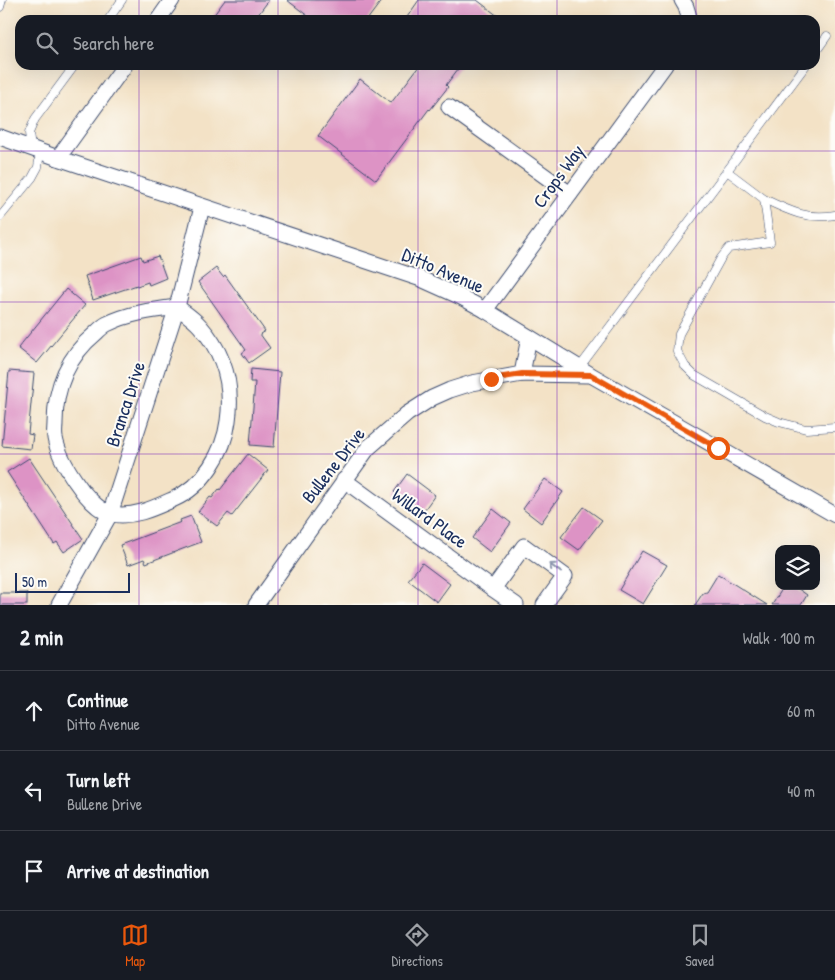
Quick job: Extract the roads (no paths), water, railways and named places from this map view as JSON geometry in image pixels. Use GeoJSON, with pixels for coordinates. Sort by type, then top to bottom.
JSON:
{"type":"FeatureCollection","features":[{"type":"Feature","properties":{"kind":"street"},"geometry":{"type":"LineString","coordinates":[[162,15],[172,0]]}},
{"type":"Feature","properties":{"kind":"street"},"geometry":{"type":"LineString","coordinates":[[682,0],[688,15]]}},
{"type":"Feature","properties":{"kind":"street"},"geometry":{"type":"LineString","coordinates":[[58,158],[121,70]]}},
{"type":"Feature","properties":{"kind":"street","name":"Crops Way"},"geometry":{"type":"LineString","coordinates":[[485,310],[660,70]]}},
{"type":"Feature","properties":{"kind":"street"},"geometry":{"type":"LineString","coordinates":[[449,107],[570,194]]}},
{"type":"Feature","properties":{"kind":"street","name":"Ditto Avenue"},"geometry":{"type":"LineString","coordinates":[[0,137],[202,207],[421,279],[485,310],[585,372],[835,515]]}},
{"type":"Feature","properties":{"kind":"street","name":"Branca Drive"},"geometry":{"type":"LineString","coordinates":[[59,605],[110,514],[177,307],[202,207]]}},
{"type":"Feature","properties":{"kind":"street"},"geometry":{"type":"LineString","coordinates":[[177,307],[200,326],[218,350],[225,368],[230,392],[228,422],[221,450],[206,473],[184,495],[152,509],[130,515],[110,514],[94,504],[82,490],[65,466],[55,438],[55,408],[62,378],[75,353],[107,324],[145,311],[177,307]]}},
{"type":"Feature","properties":{"kind":"street"},"geometry":{"type":"LineString","coordinates":[[522,374],[529,337]]}},
{"type":"Feature","properties":{"kind":"street","name":"Bullene Drive"},"geometry":{"type":"LineString","coordinates":[[256,605],[368,448],[407,414],[432,398],[472,383],[522,374],[585,372]]}},
{"type":"Feature","properties":{"kind":"street","name":"Willard Place"},"geometry":{"type":"LineString","coordinates":[[344,480],[516,605]]}},
{"type":"Feature","properties":{"kind":"street"},"geometry":{"type":"LineString","coordinates":[[493,589],[524,546],[565,576],[544,605]]}},
{"type":"Feature","properties":{"kind":"lane"},"geometry":{"type":"LineString","coordinates":[[0,7],[2,0]]}},
{"type":"Feature","properties":{"kind":"lane"},"geometry":{"type":"LineString","coordinates":[[112,15],[122,0]]}},
{"type":"Feature","properties":{"kind":"lane"},"geometry":{"type":"LineString","coordinates":[[820,46],[827,36]]}},
{"type":"Feature","properties":{"kind":"lane"},"geometry":{"type":"LineString","coordinates":[[0,217],[32,178],[38,167],[29,133],[35,119],[70,70]]}},
{"type":"Feature","properties":{"kind":"lane"},"geometry":{"type":"LineString","coordinates":[[585,372],[727,172],[802,70]]}},
{"type":"Feature","properties":{"kind":"lane"},"geometry":{"type":"LineString","coordinates":[[727,172],[764,199],[791,212],[819,217],[835,215]]}},
{"type":"Feature","properties":{"kind":"lane"},"geometry":{"type":"LineString","coordinates":[[764,199],[770,242],[729,248],[679,334],[677,350],[685,366],[694,375],[765,416],[806,428],[835,427]]}}]}
